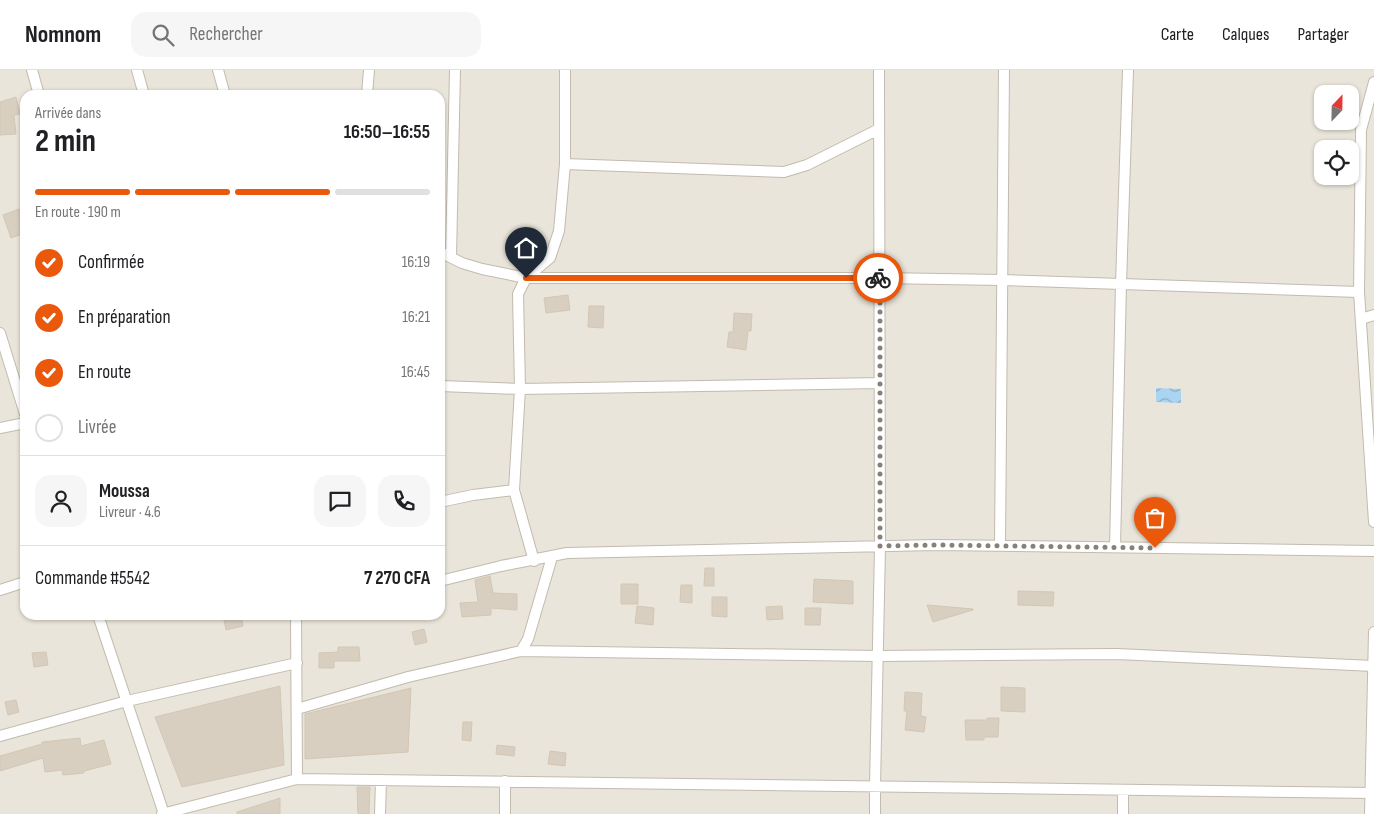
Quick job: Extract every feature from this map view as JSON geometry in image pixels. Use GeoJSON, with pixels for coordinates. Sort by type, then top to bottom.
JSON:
{"type":"FeatureCollection","features":[{"type":"Feature","properties":{"kind":"street"},"geometry":{"type":"LineString","coordinates":[[32,70],[38,90]]}},
{"type":"Feature","properties":{"kind":"street"},"geometry":{"type":"LineString","coordinates":[[136,70],[142,90]]}},
{"type":"Feature","properties":{"kind":"street"},"geometry":{"type":"LineString","coordinates":[[218,70],[224,90]]}},
{"type":"Feature","properties":{"kind":"street"},"geometry":{"type":"LineString","coordinates":[[367,90],[369,70]]}},
{"type":"Feature","properties":{"kind":"street"},"geometry":{"type":"LineString","coordinates":[[451,257],[455,70]]}},
{"type":"Feature","properties":{"kind":"street"},"geometry":{"type":"LineString","coordinates":[[534,561],[514,490],[520,389],[518,294],[526,278],[550,258],[559,231],[565,164],[565,70]]}},
{"type":"Feature","properties":{"kind":"street"},"geometry":{"type":"LineString","coordinates":[[875,814],[880,546],[879,70]]}},
{"type":"Feature","properties":{"kind":"street"},"geometry":{"type":"LineString","coordinates":[[1000,546],[1004,70]]}},
{"type":"Feature","properties":{"kind":"street"},"geometry":{"type":"LineString","coordinates":[[1116,547],[1120,284],[1128,70]]}},
{"type":"Feature","properties":{"kind":"street"},"geometry":{"type":"LineString","coordinates":[[1374,82],[1361,130],[1359,292],[1374,522]]}},
{"type":"Feature","properties":{"kind":"street"},"geometry":{"type":"LineString","coordinates":[[565,164],[784,172],[807,165],[879,129]]}},
{"type":"Feature","properties":{"kind":"street"},"geometry":{"type":"LineString","coordinates":[[445,254],[482,269],[526,278],[1002,280],[1359,292]]}},
{"type":"Feature","properties":{"kind":"street"},"geometry":{"type":"LineString","coordinates":[[1361,319],[1374,315]]}},
{"type":"Feature","properties":{"kind":"street"},"geometry":{"type":"LineString","coordinates":[[0,333],[20,398]]}},
{"type":"Feature","properties":{"kind":"street"},"geometry":{"type":"LineString","coordinates":[[445,386],[520,389],[880,383]]}},
{"type":"Feature","properties":{"kind":"street"},"geometry":{"type":"LineString","coordinates":[[0,428],[20,424]]}},
{"type":"Feature","properties":{"kind":"street"},"geometry":{"type":"LineString","coordinates":[[445,501],[473,494],[514,490]]}},
{"type":"Feature","properties":{"kind":"street"},"geometry":{"type":"LineString","coordinates":[[445,580],[567,553],[936,545],[1374,551]]}},
{"type":"Feature","properties":{"kind":"street"},"geometry":{"type":"LineString","coordinates":[[521,652],[528,639],[552,557]]}},
{"type":"Feature","properties":{"kind":"street"},"geometry":{"type":"LineString","coordinates":[[0,590],[20,584]]}},
{"type":"Feature","properties":{"kind":"street"},"geometry":{"type":"LineString","coordinates":[[100,620],[163,814],[297,779],[1372,793]]}},
{"type":"Feature","properties":{"kind":"street"},"geometry":{"type":"LineString","coordinates":[[297,620],[297,779]]}},
{"type":"Feature","properties":{"kind":"street"},"geometry":{"type":"LineString","coordinates":[[1370,814],[1372,793],[1374,632]]}},
{"type":"Feature","properties":{"kind":"street"},"geometry":{"type":"LineString","coordinates":[[297,709],[408,677],[521,652],[878,656],[1117,654],[1374,666]]}},
{"type":"Feature","properties":{"kind":"street"},"geometry":{"type":"LineString","coordinates":[[0,736],[127,701],[296,664]]}},
{"type":"Feature","properties":{"kind":"street"},"geometry":{"type":"LineString","coordinates":[[380,814],[381,780]]}},
{"type":"Feature","properties":{"kind":"street"},"geometry":{"type":"LineString","coordinates":[[505,781],[505,814]]}},
{"type":"Feature","properties":{"kind":"street"},"geometry":{"type":"LineString","coordinates":[[1123,814],[1124,790]]}},
{"type":"Feature","properties":{"kind":"shaded area"},"geometry":{"type":"Polygon","coordinates":[[[0,70],[1374,70],[1374,814],[0,814],[0,70]]]}},
{"type":"Feature","properties":{"kind":"water"},"geometry":{"type":"Polygon","coordinates":[[[1156,388],[1181,389],[1181,403],[1156,402],[1156,388]]]}},
{"type":"Feature","properties":{"kind":"building"},"geometry":{"type":"Polygon","coordinates":[[[16,97],[20,114],[14,115],[16,134],[0,135],[0,102],[16,97]]]}},
{"type":"Feature","properties":{"kind":"building"},"geometry":{"type":"Polygon","coordinates":[[[19,209],[20,235],[11,238],[3,215],[19,209]]]}},
{"type":"Feature","properties":{"kind":"building"},"geometry":{"type":"Polygon","coordinates":[[[568,295],[570,310],[546,313],[544,298],[568,295]]]}},
{"type":"Feature","properties":{"kind":"building"},"geometry":{"type":"Polygon","coordinates":[[[589,306],[604,306],[603,328],[588,327],[589,306]]]}},
{"type":"Feature","properties":{"kind":"building"},"geometry":{"type":"Polygon","coordinates":[[[734,313],[752,314],[751,331],[748,331],[746,350],[727,347],[729,332],[733,332],[734,313]]]}},
{"type":"Feature","properties":{"kind":"building"},"geometry":{"type":"Polygon","coordinates":[[[705,568],[714,568],[714,586],[704,586],[705,568]]]}},
{"type":"Feature","properties":{"kind":"building"},"geometry":{"type":"Polygon","coordinates":[[[490,576],[493,593],[517,594],[517,610],[491,608],[491,615],[462,617],[460,603],[478,602],[475,580],[490,576]]]}},
{"type":"Feature","properties":{"kind":"building"},"geometry":{"type":"Polygon","coordinates":[[[814,579],[853,581],[853,604],[813,602],[814,579]]]}},
{"type":"Feature","properties":{"kind":"building"},"geometry":{"type":"Polygon","coordinates":[[[621,584],[638,584],[638,604],[621,604],[621,584]]]}},
{"type":"Feature","properties":{"kind":"building"},"geometry":{"type":"Polygon","coordinates":[[[681,585],[692,585],[692,603],[680,602],[681,585]]]}},
{"type":"Feature","properties":{"kind":"building"},"geometry":{"type":"Polygon","coordinates":[[[1018,591],[1054,592],[1053,606],[1018,605],[1018,591]]]}},
{"type":"Feature","properties":{"kind":"building"},"geometry":{"type":"Polygon","coordinates":[[[712,597],[727,597],[727,617],[712,616],[712,597]]]}},
{"type":"Feature","properties":{"kind":"building"},"geometry":{"type":"Polygon","coordinates":[[[927,605],[973,609],[973,610],[933,622],[927,605]]]}},
{"type":"Feature","properties":{"kind":"building"},"geometry":{"type":"Polygon","coordinates":[[[637,606],[654,608],[653,625],[635,623],[637,606]]]}},
{"type":"Feature","properties":{"kind":"building"},"geometry":{"type":"Polygon","coordinates":[[[782,606],[783,619],[767,620],[766,607],[782,606]]]}},
{"type":"Feature","properties":{"kind":"building"},"geometry":{"type":"Polygon","coordinates":[[[805,608],[821,608],[820,625],[805,625],[805,608]]]}},
{"type":"Feature","properties":{"kind":"building"},"geometry":{"type":"Polygon","coordinates":[[[224,620],[242,620],[243,626],[226,630],[224,620]]]}},
{"type":"Feature","properties":{"kind":"building"},"geometry":{"type":"Polygon","coordinates":[[[424,629],[427,642],[415,645],[412,632],[424,629]]]}},
{"type":"Feature","properties":{"kind":"building"},"geometry":{"type":"Polygon","coordinates":[[[338,647],[359,647],[360,661],[334,661],[334,668],[319,668],[319,653],[338,652],[338,647]]]}},
{"type":"Feature","properties":{"kind":"building"},"geometry":{"type":"Polygon","coordinates":[[[46,652],[48,665],[34,667],[32,653],[46,652]]]}},
{"type":"Feature","properties":{"kind":"building"},"geometry":{"type":"Polygon","coordinates":[[[280,686],[284,765],[182,787],[155,717],[280,686]]]}},
{"type":"Feature","properties":{"kind":"building"},"geometry":{"type":"Polygon","coordinates":[[[1001,687],[1025,688],[1025,712],[1001,711],[1001,687]]]}},
{"type":"Feature","properties":{"kind":"building"},"geometry":{"type":"Polygon","coordinates":[[[411,688],[408,752],[305,759],[305,714],[411,688]]]}},
{"type":"Feature","properties":{"kind":"building"},"geometry":{"type":"Polygon","coordinates":[[[905,692],[922,693],[921,716],[926,717],[924,732],[905,730],[907,711],[904,711],[905,692]]]}},
{"type":"Feature","properties":{"kind":"building"},"geometry":{"type":"Polygon","coordinates":[[[16,700],[19,712],[8,715],[5,702],[16,700]]]}},
{"type":"Feature","properties":{"kind":"building"},"geometry":{"type":"Polygon","coordinates":[[[987,718],[999,718],[998,737],[984,737],[984,740],[966,740],[965,720],[987,720],[987,718]]]}},
{"type":"Feature","properties":{"kind":"building"},"geometry":{"type":"Polygon","coordinates":[[[463,722],[472,722],[471,741],[462,740],[463,722]]]}},
{"type":"Feature","properties":{"kind":"building"},"geometry":{"type":"Polygon","coordinates":[[[80,738],[81,746],[104,740],[111,764],[84,771],[84,773],[63,775],[62,770],[45,772],[43,758],[0,771],[0,756],[42,744],[42,742],[80,738]]]}},
{"type":"Feature","properties":{"kind":"building"},"geometry":{"type":"Polygon","coordinates":[[[497,745],[515,747],[514,756],[496,754],[497,745]]]}},
{"type":"Feature","properties":{"kind":"building"},"geometry":{"type":"Polygon","coordinates":[[[550,751],[566,753],[565,766],[548,764],[550,751]]]}},
{"type":"Feature","properties":{"kind":"building"},"geometry":{"type":"Polygon","coordinates":[[[357,787],[370,787],[369,814],[358,814],[357,787]]]}},
{"type":"Feature","properties":{"kind":"building"},"geometry":{"type":"Polygon","coordinates":[[[280,798],[280,814],[237,814],[237,812],[280,798]]]}},
{"type":"Feature","properties":{"kind":"way so far"},"geometry":{"type":"LineString","coordinates":[[878,278],[880,278],[880,546],[1155,548]]}},
{"type":"Feature","properties":{"kind":"route"},"geometry":{"type":"LineString","coordinates":[[526,278],[878,278]]}}]}
